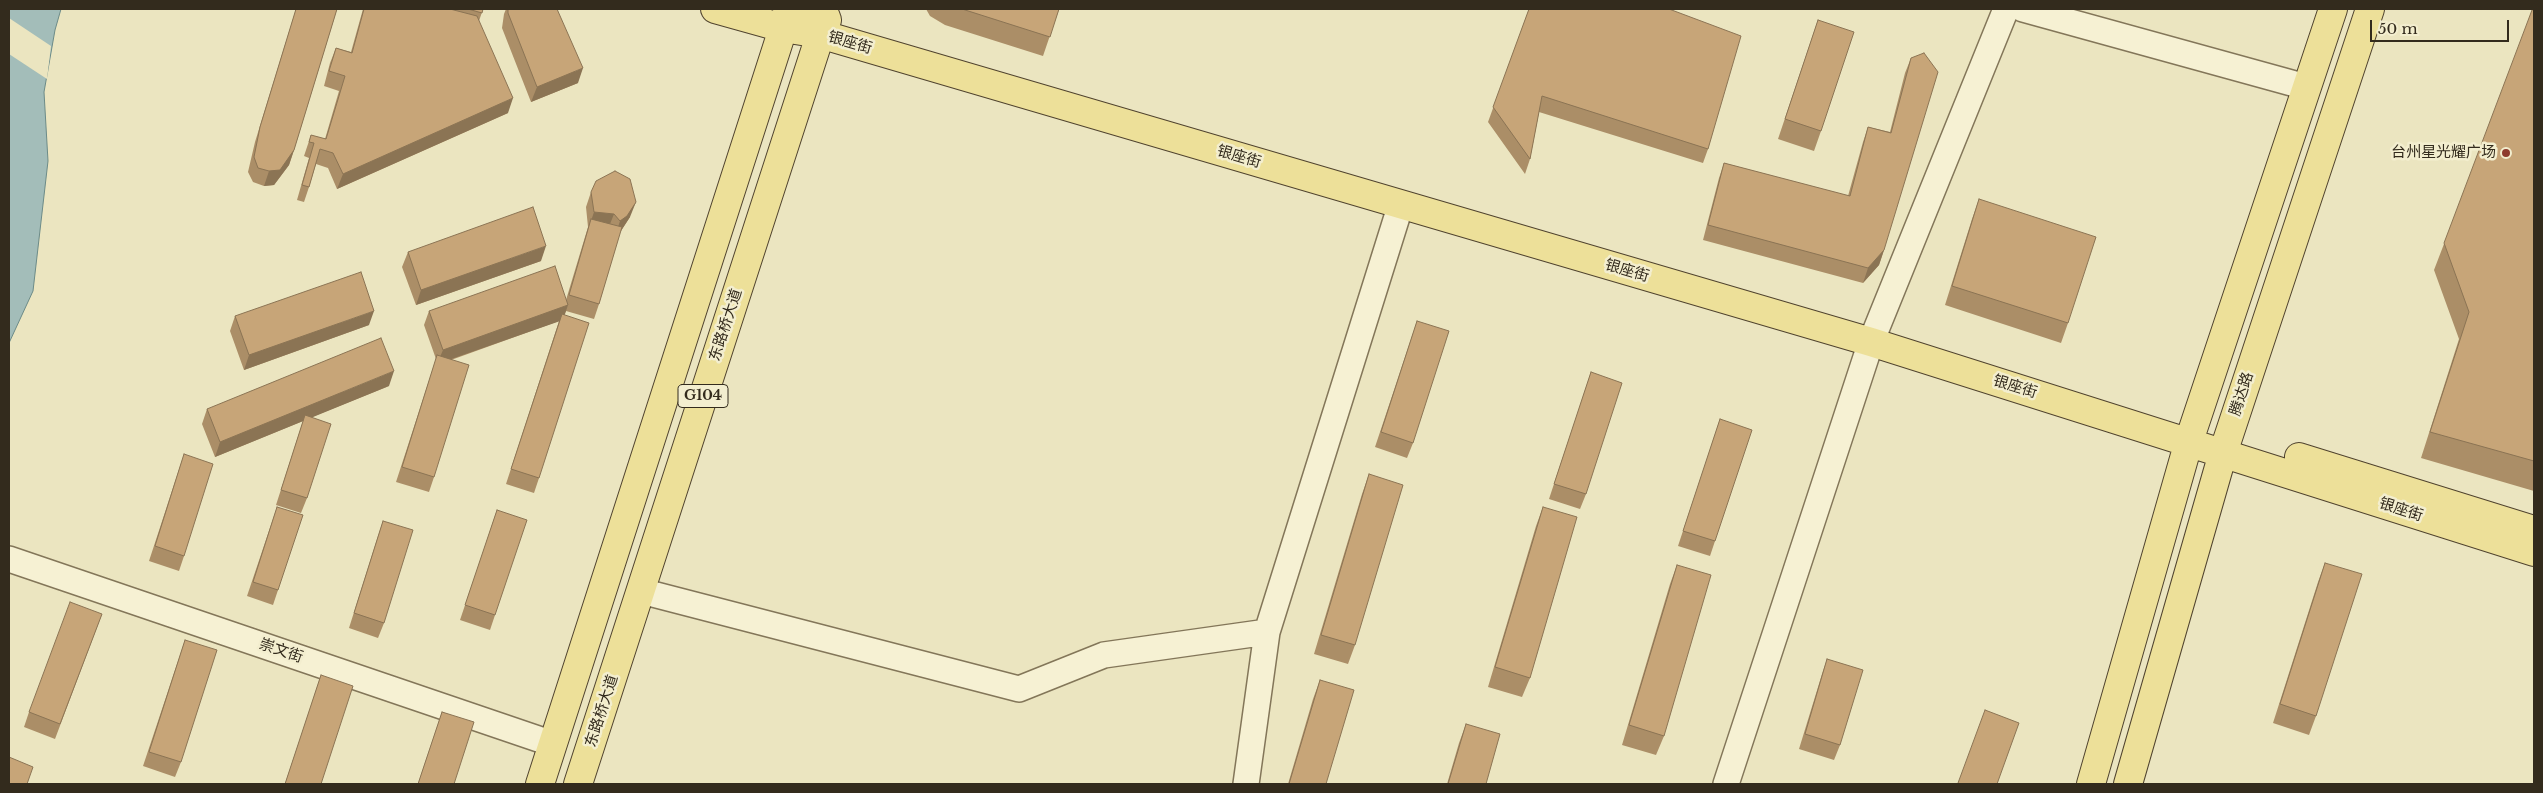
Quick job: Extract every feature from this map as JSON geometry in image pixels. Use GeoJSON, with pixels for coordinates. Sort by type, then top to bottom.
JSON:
{"type":"FeatureCollection","features":[{"type":"Feature","properties":{"kind":"main road","name":"银座街"},"geometry":{"type":"LineString","coordinates":[[715,9],[788,14],[824,21],[1401,204],[1874,333],[2226,444],[2534,552]]}},
{"type":"Feature","properties":{"kind":"main road"},"geometry":{"type":"LineString","coordinates":[[2091,784],[2192,433],[2332,9]]}},
{"type":"Feature","properties":{"kind":"main road","name":"腾达路"},"geometry":{"type":"LineString","coordinates":[[2128,784],[2226,444],[2370,9]]}},
{"type":"Feature","properties":{"kind":"main road","name":"G104"},"geometry":{"type":"LineString","coordinates":[[540,784],[788,14]]}},
{"type":"Feature","properties":{"kind":"main road"},"geometry":{"type":"LineString","coordinates":[[824,21],[1874,333]]}},
{"type":"Feature","properties":{"kind":"main road","name":"东路桥大道"},"geometry":{"type":"LineString","coordinates":[[578,784],[824,21]]}},
{"type":"Feature","properties":{"kind":"main road"},"geometry":{"type":"LineString","coordinates":[[2226,444],[2534,530]]}},
{"type":"Feature","properties":{"kind":"street"},"geometry":{"type":"LineString","coordinates":[[1726,784],[1874,333],[2006,9]]}},
{"type":"Feature","properties":{"kind":"street"},"geometry":{"type":"LineString","coordinates":[[2023,9],[2306,87]]}},
{"type":"Feature","properties":{"kind":"street"},"geometry":{"type":"LineString","coordinates":[[1246,784],[1267,632],[1401,204]]}},
{"type":"Feature","properties":{"kind":"street","name":"崇文街"},"geometry":{"type":"LineString","coordinates":[[9,558],[553,744]]}},
{"type":"Feature","properties":{"kind":"street"},"geometry":{"type":"LineString","coordinates":[[640,591],[1019,689],[1104,655],[1267,632]]}},
{"type":"Feature","properties":{"kind":"water"},"geometry":{"type":"Polygon","coordinates":[[[9,9],[61,9],[55,30],[44,92],[48,161],[33,291],[9,343],[9,9]]]}},
{"type":"Feature","properties":{"kind":"pier"},"geometry":{"type":"Polygon","coordinates":[[[9,18],[51,46],[47,79],[9,54],[9,18]]]}},
{"type":"Feature","properties":{"kind":"building"},"geometry":{"type":"Polygon","coordinates":[[[296,9],[337,9],[294,150],[280,170],[269,171],[258,168],[254,157],[260,127],[296,9]]]}},
{"type":"Feature","properties":{"kind":"building"},"geometry":{"type":"Polygon","coordinates":[[[364,9],[450,9],[477,16],[513,98],[343,174],[333,153],[320,149],[309,187],[302,185],[314,143],[309,142],[311,135],[326,139],[345,76],[329,71],[336,48],[352,53],[364,9]]]}},
{"type":"Feature","properties":{"kind":"building"},"geometry":{"type":"Polygon","coordinates":[[[468,9],[483,9],[482,13],[468,9]]]}},
{"type":"Feature","properties":{"kind":"building"},"geometry":{"type":"Polygon","coordinates":[[[508,9],[557,9],[583,68],[537,87],[508,9]]]}},
{"type":"Feature","properties":{"kind":"building"},"geometry":{"type":"Polygon","coordinates":[[[962,9],[1059,9],[1050,37],[962,9]]]}},
{"type":"Feature","properties":{"kind":"building"},"geometry":{"type":"Polygon","coordinates":[[[1529,9],[1669,9],[1741,36],[1708,149],[1542,96],[1530,159],[1493,107],[1529,9]]]}},
{"type":"Feature","properties":{"kind":"building","name":"台州星光耀广场"},"geometry":{"type":"Polygon","coordinates":[[[2534,9],[2534,461],[2430,432],[2469,312],[2444,243],[2532,10],[2534,9]]]}},
{"type":"Feature","properties":{"kind":"building"},"geometry":{"type":"Polygon","coordinates":[[[1818,20],[1854,32],[1821,131],[1785,119],[1818,20]]]}},
{"type":"Feature","properties":{"kind":"building"},"geometry":{"type":"Polygon","coordinates":[[[1924,53],[1938,72],[1884,250],[1868,268],[1708,225],[1724,163],[1850,196],[1868,127],[1891,133],[1911,58],[1924,53]]]}},
{"type":"Feature","properties":{"kind":"building"},"geometry":{"type":"Polygon","coordinates":[[[615,171],[630,179],[636,202],[627,216],[620,221],[614,214],[594,212],[591,192],[596,181],[615,171]]]}},
{"type":"Feature","properties":{"kind":"building"},"geometry":{"type":"Polygon","coordinates":[[[1979,199],[2096,237],[2068,323],[1952,286],[1979,199]]]}},
{"type":"Feature","properties":{"kind":"building"},"geometry":{"type":"Polygon","coordinates":[[[533,207],[546,246],[421,290],[408,252],[533,207]]]}},
{"type":"Feature","properties":{"kind":"building"},"geometry":{"type":"Polygon","coordinates":[[[591,219],[622,227],[599,304],[569,295],[591,219]]]}},
{"type":"Feature","properties":{"kind":"building"},"geometry":{"type":"Polygon","coordinates":[[[555,266],[568,305],[443,350],[429,311],[555,266]]]}},
{"type":"Feature","properties":{"kind":"building"},"geometry":{"type":"Polygon","coordinates":[[[361,272],[374,311],[249,355],[235,316],[361,272]]]}},
{"type":"Feature","properties":{"kind":"building"},"geometry":{"type":"Polygon","coordinates":[[[562,314],[589,323],[539,478],[511,469],[562,314]]]}},
{"type":"Feature","properties":{"kind":"building"},"geometry":{"type":"Polygon","coordinates":[[[1417,321],[1449,331],[1413,443],[1381,432],[1417,321]]]}},
{"type":"Feature","properties":{"kind":"building"},"geometry":{"type":"Polygon","coordinates":[[[381,338],[394,371],[220,442],[207,409],[381,338]]]}},
{"type":"Feature","properties":{"kind":"building"},"geometry":{"type":"Polygon","coordinates":[[[437,355],[469,365],[434,477],[402,467],[437,355]]]}},
{"type":"Feature","properties":{"kind":"building"},"geometry":{"type":"Polygon","coordinates":[[[1591,372],[1622,383],[1586,494],[1554,484],[1591,372]]]}},
{"type":"Feature","properties":{"kind":"building"},"geometry":{"type":"Polygon","coordinates":[[[305,415],[331,424],[307,498],[281,490],[305,415]]]}},
{"type":"Feature","properties":{"kind":"building"},"geometry":{"type":"Polygon","coordinates":[[[1720,419],[1752,430],[1715,541],[1683,531],[1720,419]]]}},
{"type":"Feature","properties":{"kind":"building"},"geometry":{"type":"Polygon","coordinates":[[[184,454],[213,464],[184,556],[155,546],[184,454]]]}},
{"type":"Feature","properties":{"kind":"building"},"geometry":{"type":"Polygon","coordinates":[[[1369,474],[1403,485],[1355,645],[1321,635],[1369,474]]]}},
{"type":"Feature","properties":{"kind":"building"},"geometry":{"type":"Polygon","coordinates":[[[277,507],[303,515],[278,590],[253,582],[277,507]]]}},
{"type":"Feature","properties":{"kind":"building"},"geometry":{"type":"Polygon","coordinates":[[[1543,507],[1577,517],[1530,678],[1495,667],[1543,507]]]}},
{"type":"Feature","properties":{"kind":"building"},"geometry":{"type":"Polygon","coordinates":[[[497,510],[527,520],[495,615],[465,605],[497,510]]]}},
{"type":"Feature","properties":{"kind":"building"},"geometry":{"type":"Polygon","coordinates":[[[383,521],[413,530],[384,623],[354,613],[383,521]]]}},
{"type":"Feature","properties":{"kind":"building"},"geometry":{"type":"Polygon","coordinates":[[[2325,563],[2362,574],[2316,716],[2280,704],[2325,563]]]}},
{"type":"Feature","properties":{"kind":"building"},"geometry":{"type":"Polygon","coordinates":[[[1677,565],[1711,575],[1664,736],[1629,725],[1677,565]]]}},
{"type":"Feature","properties":{"kind":"building"},"geometry":{"type":"Polygon","coordinates":[[[70,602],[102,614],[60,724],[29,712],[70,602]]]}},
{"type":"Feature","properties":{"kind":"building"},"geometry":{"type":"Polygon","coordinates":[[[185,640],[217,650],[181,762],[149,752],[185,640]]]}},
{"type":"Feature","properties":{"kind":"building"},"geometry":{"type":"Polygon","coordinates":[[[1827,659],[1863,670],[1840,745],[1805,734],[1827,659]]]}},
{"type":"Feature","properties":{"kind":"building"},"geometry":{"type":"Polygon","coordinates":[[[321,675],[353,686],[321,784],[285,784],[321,675]]]}},
{"type":"Feature","properties":{"kind":"building"},"geometry":{"type":"Polygon","coordinates":[[[1320,680],[1354,690],[1326,784],[1289,784],[1320,680]]]}},
{"type":"Feature","properties":{"kind":"building"},"geometry":{"type":"Polygon","coordinates":[[[1985,710],[2019,723],[1997,784],[1960,784],[1958,783],[1985,710]]]}},
{"type":"Feature","properties":{"kind":"building"},"geometry":{"type":"Polygon","coordinates":[[[442,712],[474,722],[454,784],[418,784],[442,712]]]}},
{"type":"Feature","properties":{"kind":"building"},"geometry":{"type":"Polygon","coordinates":[[[1466,724],[1500,734],[1486,784],[1448,784],[1466,724]]]}},
{"type":"Feature","properties":{"kind":"building"},"geometry":{"type":"Polygon","coordinates":[[[9,757],[33,767],[27,784],[9,784],[9,757]]]}},
{"type":"Feature","properties":{"kind":"place","name":"台州星光耀广场"},"geometry":{"type":"Point","coordinates":[2506,153]}}]}
